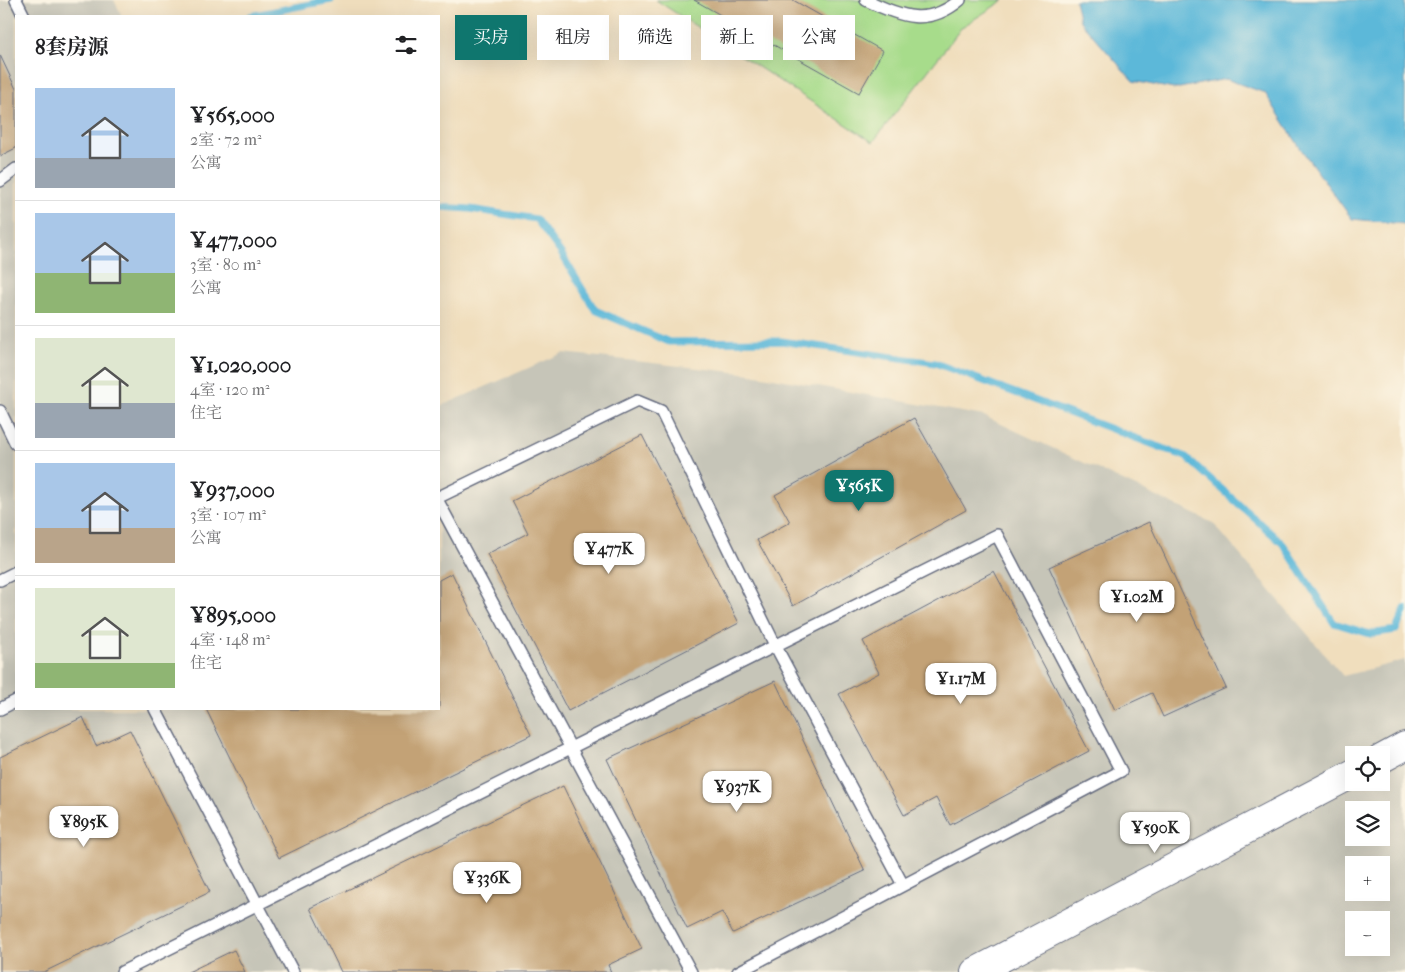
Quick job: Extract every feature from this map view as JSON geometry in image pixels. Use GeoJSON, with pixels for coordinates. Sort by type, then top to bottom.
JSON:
{"type":"FeatureCollection","features":[{"type":"Feature","properties":{"kind":"street"},"geometry":{"type":"LineString","coordinates":[[1390,754],[1405,746]]}},
{"type":"Feature","properties":{"kind":"street"},"geometry":{"type":"LineString","coordinates":[[975,972],[1345,778]]}},
{"type":"Feature","properties":{"kind":"lane"},"geometry":{"type":"LineString","coordinates":[[16,0],[24,15]]}},
{"type":"Feature","properties":{"kind":"lane"},"geometry":{"type":"LineString","coordinates":[[866,0],[906,15],[922,18],[934,16],[960,0]]}},
{"type":"Feature","properties":{"kind":"lane"},"geometry":{"type":"LineString","coordinates":[[0,181],[15,170]]}},
{"type":"Feature","properties":{"kind":"lane"},"geometry":{"type":"LineString","coordinates":[[440,497],[637,401],[661,411],[776,646],[903,885]]}},
{"type":"Feature","properties":{"kind":"lane"},"geometry":{"type":"LineString","coordinates":[[0,411],[15,442]]}},
{"type":"Feature","properties":{"kind":"lane"},"geometry":{"type":"LineString","coordinates":[[440,505],[691,972]]}},
{"type":"Feature","properties":{"kind":"lane"},"geometry":{"type":"LineString","coordinates":[[122,972],[997,535],[1121,771],[738,972]]}},
{"type":"Feature","properties":{"kind":"lane"},"geometry":{"type":"LineString","coordinates":[[0,580],[15,572]]}},
{"type":"Feature","properties":{"kind":"lane"},"geometry":{"type":"LineString","coordinates":[[0,709],[15,702]]}},
{"type":"Feature","properties":{"kind":"lane"},"geometry":{"type":"LineString","coordinates":[[156,710],[293,972]]}},
{"type":"Feature","properties":{"kind":"shaded area"},"geometry":{"type":"Polygon","coordinates":[[[0,0],[114,0],[122,15],[15,15],[15,710],[440,710],[440,407],[563,353],[751,374],[984,416],[1213,523],[1343,676],[1405,660],[1405,972],[0,972],[0,0]]]}},
{"type":"Feature","properties":{"kind":"green space"},"geometry":{"type":"Polygon","coordinates":[[[656,0],[1004,0],[962,27],[873,142],[748,60],[773,60],[773,15],[701,15],[701,29],[691,23],[691,15],[679,15],[656,0]]]}},
{"type":"Feature","properties":{"kind":"water"},"geometry":{"type":"Polygon","coordinates":[[[1075,0],[1405,0],[1405,224],[1352,219],[1301,149],[1265,93],[1226,79],[1174,89],[1133,81],[1080,21],[1075,0]]]}},
{"type":"Feature","properties":{"kind":"building"},"geometry":{"type":"Polygon","coordinates":[[[694,0],[793,0],[819,15],[783,15],[783,50],[773,45],[773,15],[721,15],[694,0]]]}},
{"type":"Feature","properties":{"kind":"building"},"geometry":{"type":"Polygon","coordinates":[[[855,35],[883,51],[859,93],[800,60],[855,60],[855,35]]]}},
{"type":"Feature","properties":{"kind":"building"},"geometry":{"type":"Polygon","coordinates":[[[0,55],[15,87],[15,148],[0,156],[0,55]]]}},
{"type":"Feature","properties":{"kind":"building"},"geometry":{"type":"Polygon","coordinates":[[[914,418],[966,510],[793,606],[757,540],[790,522],[775,495],[914,418]]]}},
{"type":"Feature","properties":{"kind":"building"},"geometry":{"type":"Polygon","coordinates":[[[642,435],[739,623],[568,711],[487,554],[528,533],[512,501],[642,435]]]}},
{"type":"Feature","properties":{"kind":"building"},"geometry":{"type":"Polygon","coordinates":[[[1149,522],[1226,688],[1163,717],[1152,693],[1115,710],[1049,567],[1149,522]]]}},
{"type":"Feature","properties":{"kind":"building"},"geometry":{"type":"Polygon","coordinates":[[[994,571],[1089,751],[950,825],[936,798],[904,815],[839,694],[879,673],[863,641],[994,571]]]}},
{"type":"Feature","properties":{"kind":"building"},"geometry":{"type":"Polygon","coordinates":[[[452,573],[531,735],[279,858],[206,710],[440,710],[440,579],[452,573]]]}},
{"type":"Feature","properties":{"kind":"building"},"geometry":{"type":"Polygon","coordinates":[[[775,681],[865,871],[733,933],[722,912],[687,929],[607,759],[775,681]]]}},
{"type":"Feature","properties":{"kind":"building"},"geometry":{"type":"Polygon","coordinates":[[[83,717],[96,746],[130,730],[210,892],[44,972],[0,972],[0,757],[83,717]]]}},
{"type":"Feature","properties":{"kind":"building"},"geometry":{"type":"Polygon","coordinates":[[[563,786],[642,949],[608,965],[611,972],[341,972],[310,908],[563,786]]]}},
{"type":"Feature","properties":{"kind":"building"},"geometry":{"type":"Polygon","coordinates":[[[234,950],[245,972],[188,972],[234,950]]]}},
{"type":"Feature","properties":{"kind":"waterway"},"geometry":{"type":"LineString","coordinates":[[255,15],[331,0]]}},
{"type":"Feature","properties":{"kind":"waterway"},"geometry":{"type":"LineString","coordinates":[[440,207],[470,209],[536,219],[561,253],[595,310],[669,342],[781,341],[935,363],[1186,457],[1283,544],[1334,623],[1370,634],[1396,630],[1405,609]]}}]}
